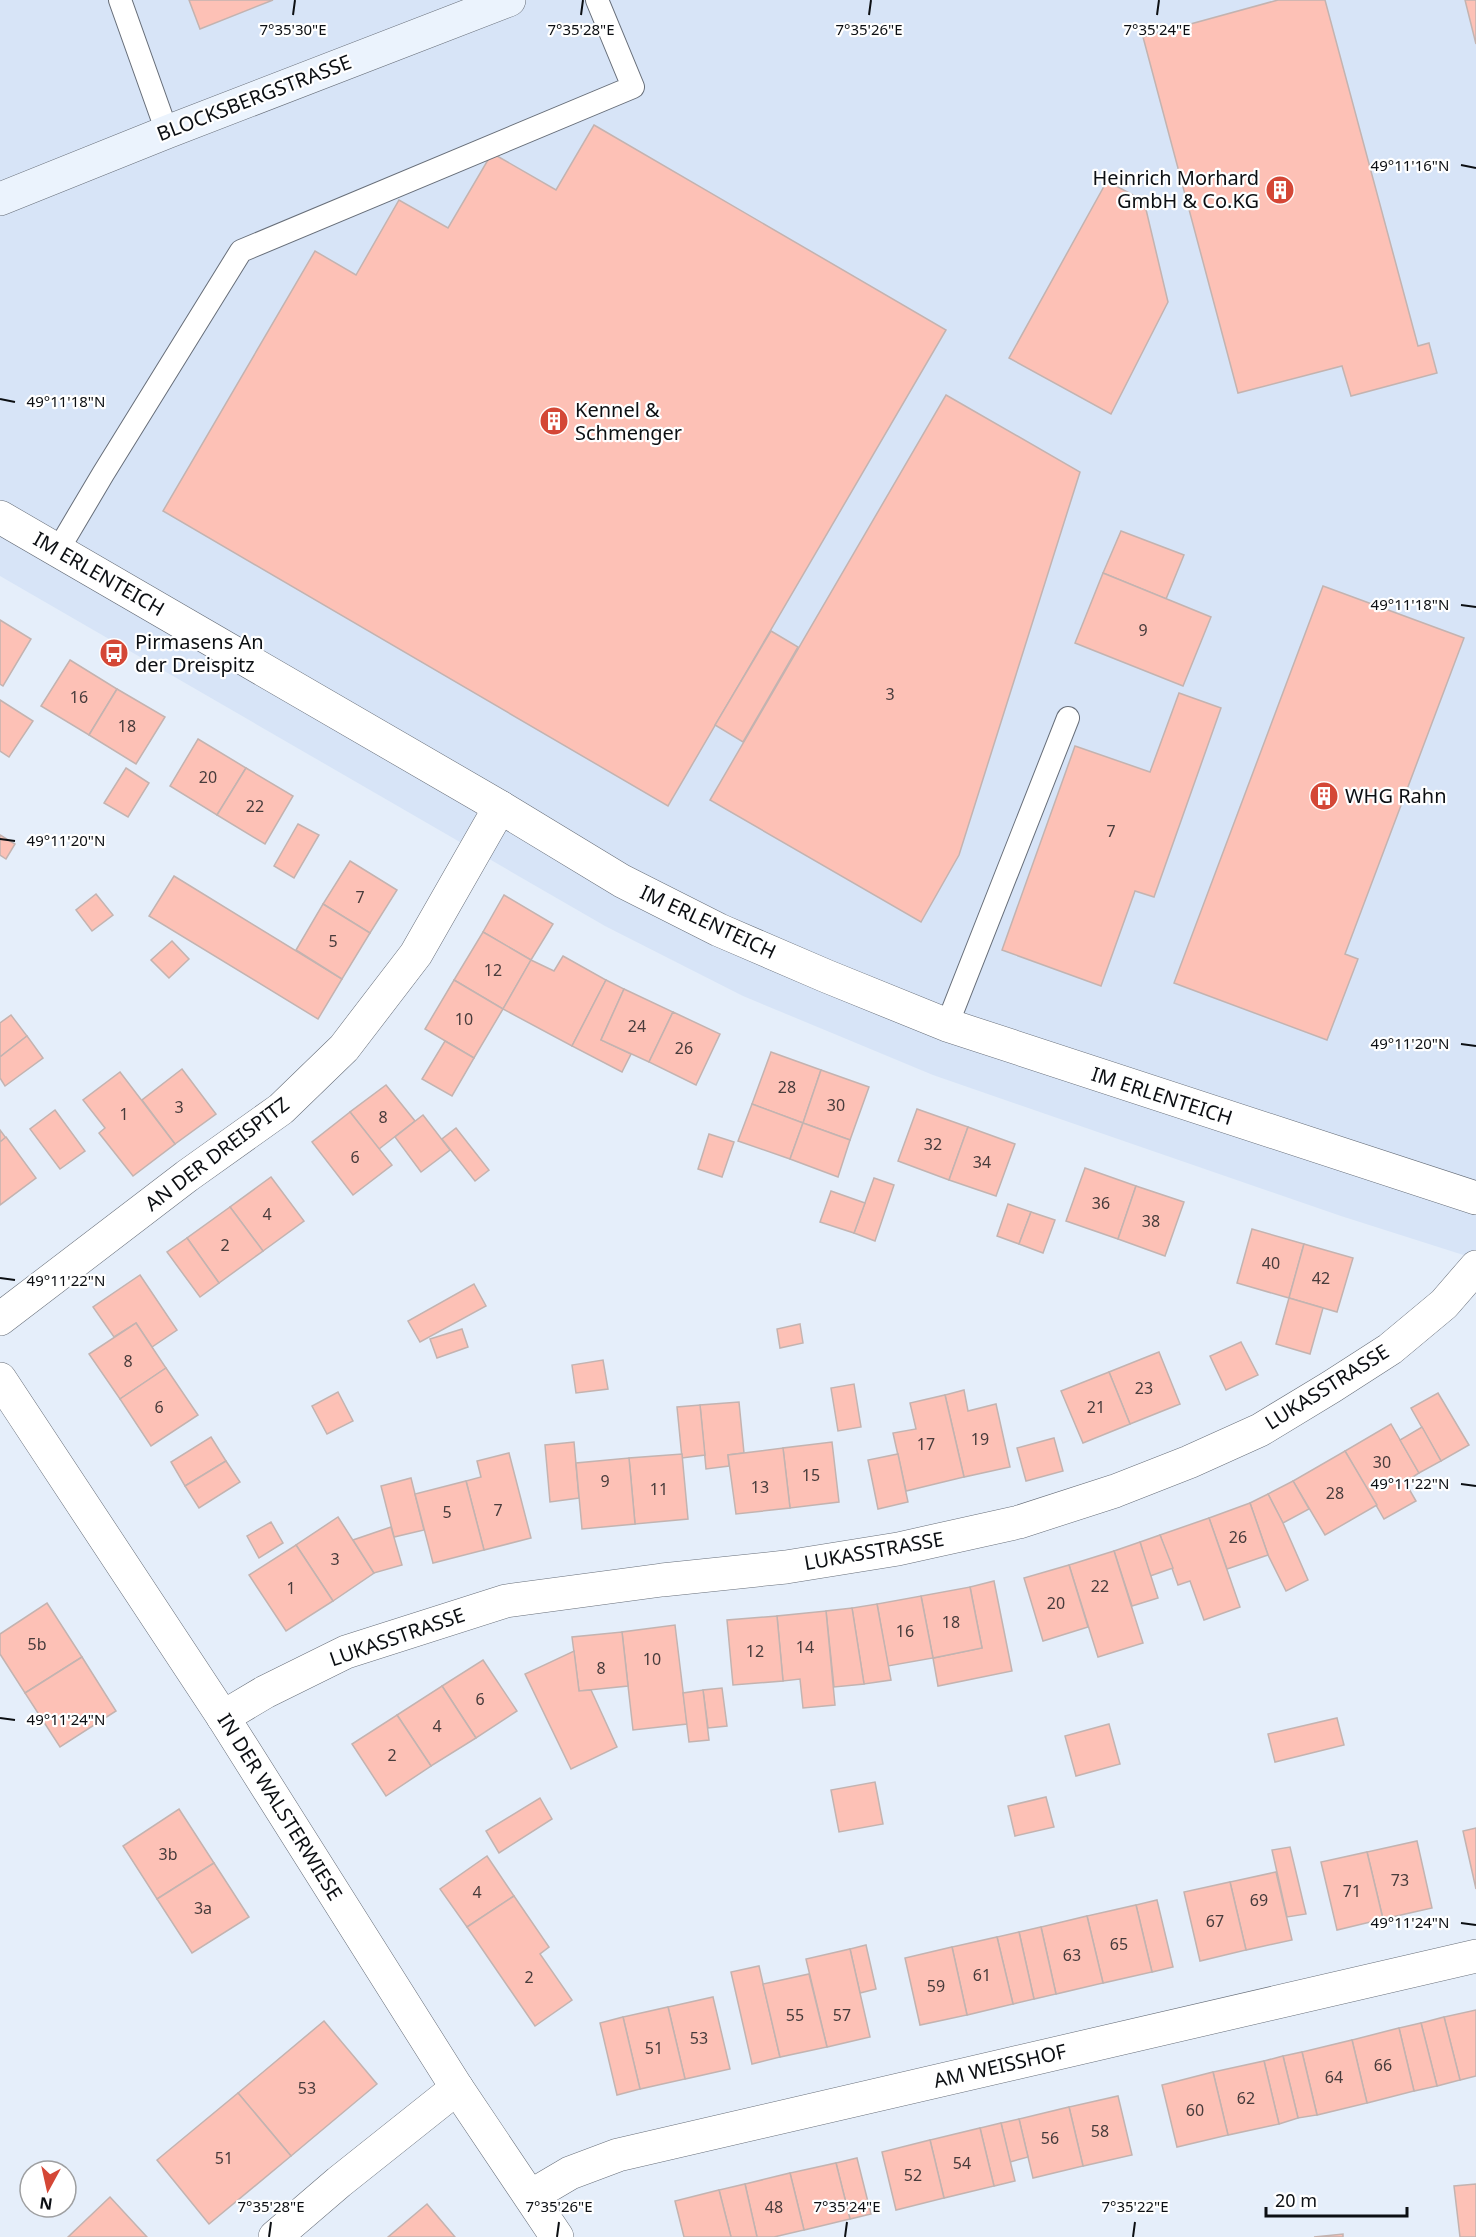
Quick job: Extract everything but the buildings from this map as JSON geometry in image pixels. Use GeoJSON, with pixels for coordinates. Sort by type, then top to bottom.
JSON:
{"type":"FeatureCollection","features":[{"type":"Feature","properties":{"kind":"main road","name":"BLOCKSBERGSTRASSE"},"geometry":{"type":"LineString","coordinates":[[0,199],[509,0]]}},
{"type":"Feature","properties":{"kind":"street","name":"IM ERLENTEICH"},"geometry":{"type":"LineString","coordinates":[[0,518],[500,807],[622,881],[719,930],[947,1025],[1476,1198]]}},
{"type":"Feature","properties":{"kind":"street","name":"AN DER DREISPITZ"},"geometry":{"type":"LineString","coordinates":[[0,1319],[186,1176],[281,1109],[344,1048],[416,954],[500,807]]}},
{"type":"Feature","properties":{"kind":"street","name":"LUKASSTRASSE"},"geometry":{"type":"LineString","coordinates":[[223,1717],[265,1692],[346,1652],[506,1600],[786,1567],[898,1549],[1019,1522],[1115,1491],[1189,1462],[1260,1430],[1331,1388],[1390,1349],[1444,1304],[1476,1267]]}},
{"type":"Feature","properties":{"kind":"street","name":"IN DER WALSTERWIESE"},"geometry":{"type":"LineString","coordinates":[[0,1379],[223,1717],[458,2088],[557,2237]]}},
{"type":"Feature","properties":{"kind":"street","name":"AM WEISSHOF"},"geometry":{"type":"LineString","coordinates":[[531,2196],[570,2174],[618,2155],[1476,1956]]}},
{"type":"Feature","properties":{"kind":"street"},"geometry":{"type":"LineString","coordinates":[[275,2237],[339,2182],[458,2088]]}},
{"type":"Feature","properties":{"kind":"lane"},"geometry":{"type":"LineString","coordinates":[[120,0],[167,132]]}},
{"type":"Feature","properties":{"kind":"lane"},"geometry":{"type":"LineString","coordinates":[[58,550],[241,251],[633,87],[597,0]]}},
{"type":"Feature","properties":{"kind":"lane"},"geometry":{"type":"LineString","coordinates":[[947,1025],[1068,718]]}},
{"type":"Feature","properties":{"kind":"shaded area"},"geometry":{"type":"Polygon","coordinates":[[[0,0],[1476,0],[1476,1259],[1341,1216],[933,1075],[743,996],[605,926],[0,576],[0,0]]]}},
{"type":"Feature","properties":{"kind":"place","name":"Heinrich Morhard GmbH & Co.KG"},"geometry":{"type":"Point","coordinates":[1280,190]}},
{"type":"Feature","properties":{"kind":"place","name":"Kennel & Schmenger"},"geometry":{"type":"Point","coordinates":[554,421]}},
{"type":"Feature","properties":{"kind":"place","name":"Pirmasens An der Dreispitz"},"geometry":{"type":"Point","coordinates":[114,653]}},
{"type":"Feature","properties":{"kind":"place","name":"WHG Rahn"},"geometry":{"type":"Point","coordinates":[1324,796]}}]}
